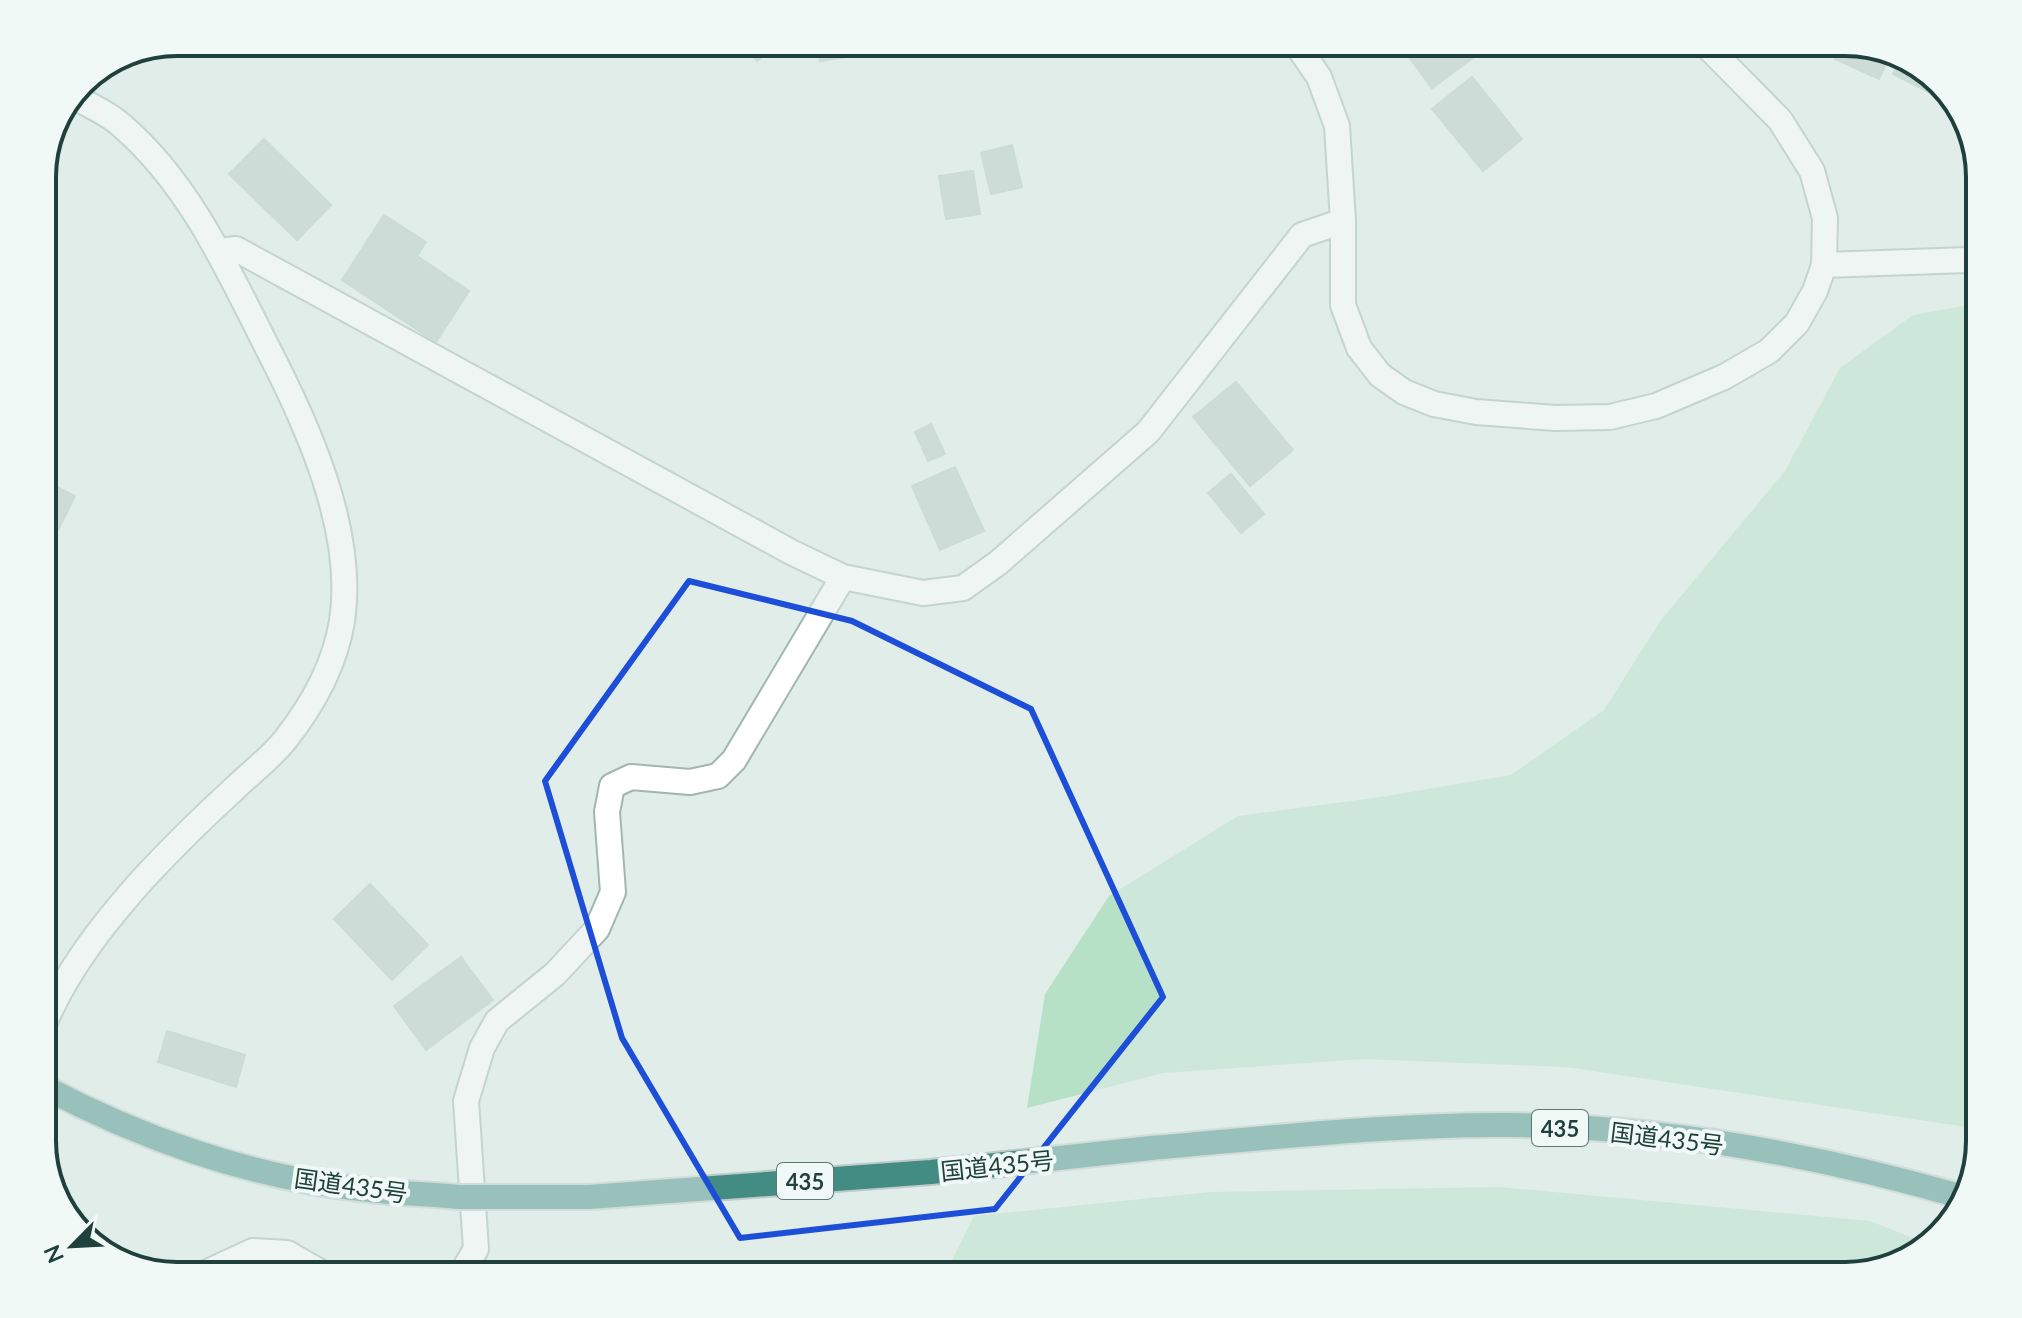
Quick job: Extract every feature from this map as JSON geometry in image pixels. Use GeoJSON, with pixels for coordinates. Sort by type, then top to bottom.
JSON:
{"type":"FeatureCollection","features":[{"type":"Feature","properties":{"kind":"highway","name":"国道435号"},"geometry":{"type":"LineString","coordinates":[[56,1093],[100,1117],[264,1172],[358,1189],[458,1197],[604,1196],[931,1172],[1352,1130],[1509,1125],[1693,1138],[1898,1178],[1954,1194]]}},
{"type":"Feature","properties":{"kind":"street"},"geometry":{"type":"LineString","coordinates":[[1305,56],[1319,77],[1337,126],[1343,221],[1343,305],[1359,348],[1380,375],[1404,392],[1434,404],[1476,412],[1555,418],[1610,417],[1656,406],[1724,377],[1769,351],[1797,323],[1815,291],[1824,265],[1825,218],[1812,171],[1780,120],[1717,56]]}},
{"type":"Feature","properties":{"kind":"street"},"geometry":{"type":"LineString","coordinates":[[56,998],[62,984],[114,912],[179,839],[284,742],[311,705],[332,658],[342,621],[344,566],[326,479],[284,380],[218,251],[171,177],[120,123],[83,101]]}},
{"type":"Feature","properties":{"kind":"street"},"geometry":{"type":"LineString","coordinates":[[218,251],[236,249],[791,552],[843,577],[923,593],[963,588],[998,563],[1148,432],[1302,235],[1343,221]]}},
{"type":"Feature","properties":{"kind":"street"},"geometry":{"type":"LineString","coordinates":[[1824,265],[1966,260]]}},
{"type":"Feature","properties":{"kind":"street"},"geometry":{"type":"LineString","coordinates":[[468,1262],[476,1249],[466,1101],[482,1048],[497,1021],[555,974],[597,929],[613,892],[607,812],[612,786],[631,777],[690,782],[718,776],[734,760],[843,577]]}},
{"type":"Feature","properties":{"kind":"street"},"geometry":{"type":"LineString","coordinates":[[229,1262],[253,1251],[287,1253],[303,1262]]}},
{"type":"Feature","properties":{"kind":"highlighted area"},"geometry":{"type":"Polygon","coordinates":[[[689,581],[852,621],[1031,709],[1163,997],[995,1209],[740,1238],[622,1038],[545,781],[689,581]]]}},
{"type":"Feature","properties":{"kind":"green space"},"geometry":{"type":"Polygon","coordinates":[[[1966,306],[1966,1127],[1566,1067],[1364,1059],[1163,1073],[1027,1108],[1045,994],[1109,896],[1238,816],[1381,797],[1511,775],[1604,710],[1661,620],[1785,471],[1840,368],[1913,315],[1966,306]]]}},
{"type":"Feature","properties":{"kind":"green space"},"geometry":{"type":"Polygon","coordinates":[[[1500,1187],[1870,1221],[1916,1239],[1899,1250],[1877,1258],[1845,1262],[951,1262],[974,1216],[1210,1192],[1500,1187]]]}},
{"type":"Feature","properties":{"kind":"building"},"geometry":{"type":"Polygon","coordinates":[[[819,56],[852,56],[820,61],[819,56]]]}},
{"type":"Feature","properties":{"kind":"building"},"geometry":{"type":"Polygon","coordinates":[[[1473,56],[1474,57],[1432,88],[1409,57],[1473,56]]]}},
{"type":"Feature","properties":{"kind":"building"},"geometry":{"type":"Polygon","coordinates":[[[1836,56],[1861,57],[1886,63],[1879,79],[1835,59],[1836,56]]]}},
{"type":"Feature","properties":{"kind":"building"},"geometry":{"type":"Polygon","coordinates":[[[1899,68],[1933,94],[1893,74],[1899,68]]]}},
{"type":"Feature","properties":{"kind":"building"},"geometry":{"type":"Polygon","coordinates":[[[1472,77],[1522,139],[1483,171],[1432,109],[1472,77]]]}},
{"type":"Feature","properties":{"kind":"building"},"geometry":{"type":"Polygon","coordinates":[[[264,139],[331,205],[297,240],[229,174],[264,139]]]}},
{"type":"Feature","properties":{"kind":"building"},"geometry":{"type":"Polygon","coordinates":[[[1012,145],[1022,187],[991,194],[981,153],[1012,145]]]}},
{"type":"Feature","properties":{"kind":"building"},"geometry":{"type":"Polygon","coordinates":[[[973,171],[980,214],[946,219],[939,176],[973,171]]]}},
{"type":"Feature","properties":{"kind":"building"},"geometry":{"type":"Polygon","coordinates":[[[384,215],[426,242],[417,256],[469,291],[436,342],[342,280],[384,215]]]}},
{"type":"Feature","properties":{"kind":"building"},"geometry":{"type":"Polygon","coordinates":[[[1236,382],[1293,450],[1250,486],[1193,417],[1236,382]]]}},
{"type":"Feature","properties":{"kind":"building"},"geometry":{"type":"Polygon","coordinates":[[[931,424],[945,454],[928,461],[915,432],[931,424]]]}},
{"type":"Feature","properties":{"kind":"building"},"geometry":{"type":"Polygon","coordinates":[[[955,467],[984,531],[940,550],[912,486],[955,467]]]}},
{"type":"Feature","properties":{"kind":"building"},"geometry":{"type":"Polygon","coordinates":[[[1231,474],[1264,514],[1241,533],[1208,493],[1231,474]]]}},
{"type":"Feature","properties":{"kind":"building"},"geometry":{"type":"Polygon","coordinates":[[[56,486],[75,496],[56,534],[56,486]]]}},
{"type":"Feature","properties":{"kind":"building"},"geometry":{"type":"Polygon","coordinates":[[[370,884],[428,945],[392,980],[334,919],[370,884]]]}},
{"type":"Feature","properties":{"kind":"building"},"geometry":{"type":"Polygon","coordinates":[[[461,957],[493,1000],[426,1050],[394,1006],[461,957]]]}},
{"type":"Feature","properties":{"kind":"building"},"geometry":{"type":"Polygon","coordinates":[[[167,1031],[245,1055],[236,1087],[158,1062],[167,1031]]]}}]}
